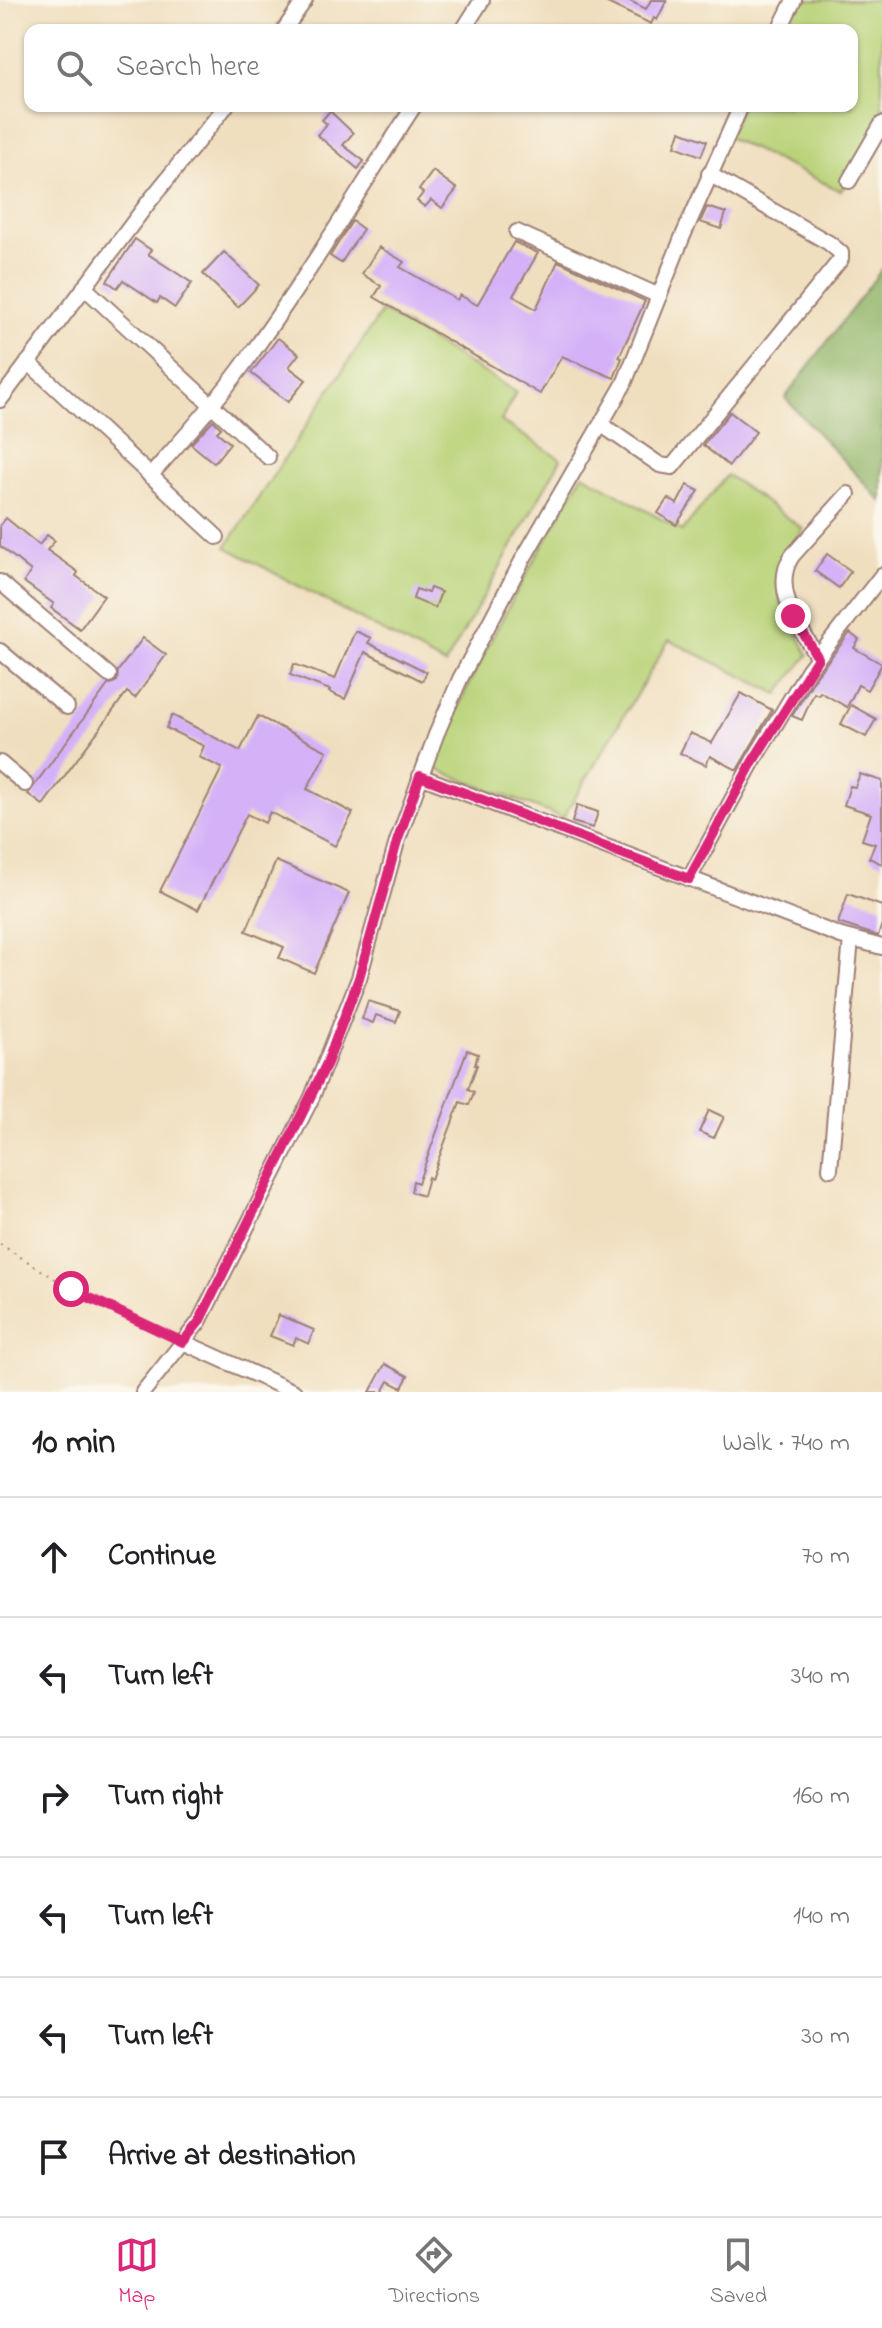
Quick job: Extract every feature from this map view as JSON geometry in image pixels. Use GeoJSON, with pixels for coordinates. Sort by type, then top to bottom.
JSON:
{"type":"FeatureCollection","features":[{"type":"Feature","properties":{"kind":"street"},"geometry":{"type":"LineString","coordinates":[[288,24],[305,0]]}},
{"type":"Feature","properties":{"kind":"street"},"geometry":{"type":"LineString","coordinates":[[467,24],[482,0]]}},
{"type":"Feature","properties":{"kind":"street"},"geometry":{"type":"LineString","coordinates":[[782,24],[794,0]]}},
{"type":"Feature","properties":{"kind":"street"},"geometry":{"type":"LineString","coordinates":[[0,400],[221,112]]}},
{"type":"Feature","properties":{"kind":"street"},"geometry":{"type":"LineString","coordinates":[[150,476],[212,405],[276,318],[410,112]]}},
{"type":"Feature","properties":{"kind":"street"},"geometry":{"type":"LineString","coordinates":[[143,1392],[213,1298],[327,1063],[359,978],[397,842],[460,679],[523,559],[624,384],[709,174],[738,112]]}},
{"type":"Feature","properties":{"kind":"street"},"geometry":{"type":"LineString","coordinates":[[849,181],[882,124]]}},
{"type":"Feature","properties":{"kind":"street"},"geometry":{"type":"LineString","coordinates":[[602,425],[660,465],[672,467],[841,259],[841,253],[829,243],[709,174]]}},
{"type":"Feature","properties":{"kind":"street"},"geometry":{"type":"LineString","coordinates":[[517,232],[659,296]]}},
{"type":"Feature","properties":{"kind":"street"},"geometry":{"type":"LineString","coordinates":[[84,287],[268,457]]}},
{"type":"Feature","properties":{"kind":"street"},"geometry":{"type":"LineString","coordinates":[[28,362],[217,537]]}},
{"type":"Feature","properties":{"kind":"street"},"geometry":{"type":"LineString","coordinates":[[818,658],[793,616],[783,576],[792,556],[848,494]]}},
{"type":"Feature","properties":{"kind":"street"},"geometry":{"type":"LineString","coordinates":[[689,879],[753,761],[818,658],[882,575]]}},
{"type":"Feature","properties":{"kind":"street"},"geometry":{"type":"LineString","coordinates":[[0,582],[109,675]]}},
{"type":"Feature","properties":{"kind":"street"},"geometry":{"type":"LineString","coordinates":[[0,651],[67,707]]}},
{"type":"Feature","properties":{"kind":"street"},"geometry":{"type":"LineString","coordinates":[[0,763],[25,784]]}},
{"type":"Feature","properties":{"kind":"street"},"geometry":{"type":"LineString","coordinates":[[420,776],[851,939],[882,947]]}},
{"type":"Feature","properties":{"kind":"street"},"geometry":{"type":"LineString","coordinates":[[830,1169],[851,939]]}},
{"type":"Feature","properties":{"kind":"street"},"geometry":{"type":"LineString","coordinates":[[183,1342],[285,1390]]}},
{"type":"Feature","properties":{"kind":"path"},"geometry":{"type":"LineString","coordinates":[[0,1244],[71,1289],[183,1342]]}},
{"type":"Feature","properties":{"kind":"green space"},"geometry":{"type":"Polygon","coordinates":[[[794,0],[882,0],[882,124],[841,191],[727,137],[739,112],[858,112],[858,24],[782,24],[794,0]]]}},
{"type":"Feature","properties":{"kind":"green space"},"geometry":{"type":"Polygon","coordinates":[[[882,269],[882,502],[785,398],[882,269]]]}},
{"type":"Feature","properties":{"kind":"green space"},"geometry":{"type":"Polygon","coordinates":[[[382,311],[516,392],[501,421],[561,459],[445,665],[226,547],[382,311]]]}},
{"type":"Feature","properties":{"kind":"green space"},"geometry":{"type":"Polygon","coordinates":[[[583,474],[682,531],[727,475],[803,529],[777,565],[781,602],[808,655],[778,694],[669,640],[563,818],[433,768],[483,655],[583,474]]]}},
{"type":"Feature","properties":{"kind":"building"},"geometry":{"type":"Polygon","coordinates":[[[601,0],[628,0],[646,9],[651,0],[667,0],[657,20],[654,18],[651,24],[601,0]]]}},
{"type":"Feature","properties":{"kind":"building"},"geometry":{"type":"Polygon","coordinates":[[[331,112],[353,133],[343,145],[364,161],[358,169],[317,135],[327,124],[322,120],[331,112]]]}},
{"type":"Feature","properties":{"kind":"building"},"geometry":{"type":"Polygon","coordinates":[[[680,131],[707,141],[701,156],[675,146],[680,131]]]}},
{"type":"Feature","properties":{"kind":"building"},"geometry":{"type":"Polygon","coordinates":[[[433,171],[457,189],[442,208],[431,200],[425,207],[417,201],[423,193],[419,190],[433,171]]]}},
{"type":"Feature","properties":{"kind":"building"},"geometry":{"type":"Polygon","coordinates":[[[707,207],[726,213],[721,229],[700,222],[707,207]]]}},
{"type":"Feature","properties":{"kind":"building"},"geometry":{"type":"Polygon","coordinates":[[[352,221],[363,229],[341,263],[330,256],[352,221]]]}},
{"type":"Feature","properties":{"kind":"building"},"geometry":{"type":"Polygon","coordinates":[[[135,239],[151,250],[148,254],[192,283],[175,308],[160,298],[157,303],[123,280],[117,288],[107,281],[135,239]]]}},
{"type":"Feature","properties":{"kind":"building"},"geometry":{"type":"Polygon","coordinates":[[[514,242],[538,253],[513,296],[536,309],[558,261],[645,301],[619,357],[622,358],[614,378],[562,356],[540,394],[374,297],[381,286],[362,274],[379,247],[404,262],[400,267],[457,300],[460,295],[477,305],[514,242]]]}},
{"type":"Feature","properties":{"kind":"building"},"geometry":{"type":"Polygon","coordinates":[[[224,252],[259,285],[238,307],[203,274],[224,252]]]}},
{"type":"Feature","properties":{"kind":"building"},"geometry":{"type":"Polygon","coordinates":[[[278,338],[299,354],[289,367],[306,380],[288,402],[251,373],[278,338]]]}},
{"type":"Feature","properties":{"kind":"building"},"geometry":{"type":"Polygon","coordinates":[[[730,412],[756,432],[729,466],[703,445],[730,412]]]}},
{"type":"Feature","properties":{"kind":"building"},"geometry":{"type":"Polygon","coordinates":[[[213,420],[221,428],[217,432],[230,443],[214,463],[191,444],[213,420]]]}},
{"type":"Feature","properties":{"kind":"building"},"geometry":{"type":"Polygon","coordinates":[[[687,485],[699,491],[676,525],[658,513],[668,498],[677,504],[687,485]]]}},
{"type":"Feature","properties":{"kind":"building"},"geometry":{"type":"Polygon","coordinates":[[[6,518],[39,545],[47,535],[55,541],[47,550],[104,596],[80,629],[51,608],[54,604],[24,582],[31,571],[0,546],[0,525],[6,518]]]}},
{"type":"Feature","properties":{"kind":"building"},"geometry":{"type":"Polygon","coordinates":[[[827,554],[851,571],[839,588],[815,571],[827,554]]]}},
{"type":"Feature","properties":{"kind":"building"},"geometry":{"type":"Polygon","coordinates":[[[430,588],[441,592],[435,608],[413,599],[416,589],[428,593],[430,588]]]}},
{"type":"Feature","properties":{"kind":"building"},"geometry":{"type":"Polygon","coordinates":[[[355,631],[371,638],[368,643],[427,672],[422,681],[365,652],[345,699],[290,675],[294,664],[335,679],[355,631]]]}},
{"type":"Feature","properties":{"kind":"building"},"geometry":{"type":"Polygon","coordinates":[[[850,633],[859,640],[854,648],[882,664],[867,690],[858,685],[847,707],[820,692],[818,695],[814,693],[802,720],[792,716],[817,675],[850,633]]]}},
{"type":"Feature","properties":{"kind":"building"},"geometry":{"type":"Polygon","coordinates":[[[143,638],[166,655],[135,698],[127,692],[43,805],[28,794],[108,685],[117,681],[118,671],[143,638]]]}},
{"type":"Feature","properties":{"kind":"building"},"geometry":{"type":"Polygon","coordinates":[[[741,693],[772,710],[737,770],[710,756],[706,765],[680,753],[690,733],[712,743],[741,693]]]}},
{"type":"Feature","properties":{"kind":"building"},"geometry":{"type":"Polygon","coordinates":[[[851,705],[876,719],[866,737],[841,724],[851,705]]]}},
{"type":"Feature","properties":{"kind":"building"},"geometry":{"type":"Polygon","coordinates":[[[172,715],[240,751],[258,716],[327,751],[307,789],[353,813],[335,846],[270,812],[265,823],[247,814],[198,910],[160,891],[222,768],[199,757],[204,746],[166,728],[172,715]]]}},
{"type":"Feature","properties":{"kind":"building"},"geometry":{"type":"Polygon","coordinates":[[[860,774],[882,781],[882,864],[869,858],[875,844],[862,840],[871,814],[844,805],[850,786],[855,787],[860,774]]]}},
{"type":"Feature","properties":{"kind":"building"},"geometry":{"type":"Polygon","coordinates":[[[577,805],[598,812],[593,828],[572,822],[577,805]]]}},
{"type":"Feature","properties":{"kind":"building"},"geometry":{"type":"Polygon","coordinates":[[[276,861],[349,893],[314,973],[279,958],[284,947],[246,931],[276,861]]]}},
{"type":"Feature","properties":{"kind":"building"},"geometry":{"type":"Polygon","coordinates":[[[848,894],[882,906],[878,936],[838,923],[848,894]]]}},
{"type":"Feature","properties":{"kind":"building"},"geometry":{"type":"Polygon","coordinates":[[[368,1001],[400,1011],[396,1022],[376,1015],[373,1023],[362,1019],[368,1001]]]}},
{"type":"Feature","properties":{"kind":"building"},"geometry":{"type":"Polygon","coordinates":[[[467,1050],[478,1054],[468,1089],[474,1092],[469,1105],[460,1102],[423,1196],[411,1192],[413,1181],[418,1183],[467,1050]]]}},
{"type":"Feature","properties":{"kind":"building"},"geometry":{"type":"Polygon","coordinates":[[[709,1110],[724,1117],[714,1138],[699,1132],[709,1110]]]}},
{"type":"Feature","properties":{"kind":"building"},"geometry":{"type":"Polygon","coordinates":[[[279,1315],[314,1330],[309,1344],[296,1338],[293,1345],[270,1336],[279,1315]]]}},
{"type":"Feature","properties":{"kind":"building"},"geometry":{"type":"Polygon","coordinates":[[[385,1364],[408,1376],[402,1388],[389,1381],[383,1392],[370,1392],[385,1364]]]}},
{"type":"Feature","properties":{"kind":"route"},"geometry":{"type":"LineString","coordinates":[[71,1289],[183,1342],[199,1322],[312,1097],[344,1022],[397,842],[420,776],[689,879],[753,761],[818,658],[793,616]]}}]}
